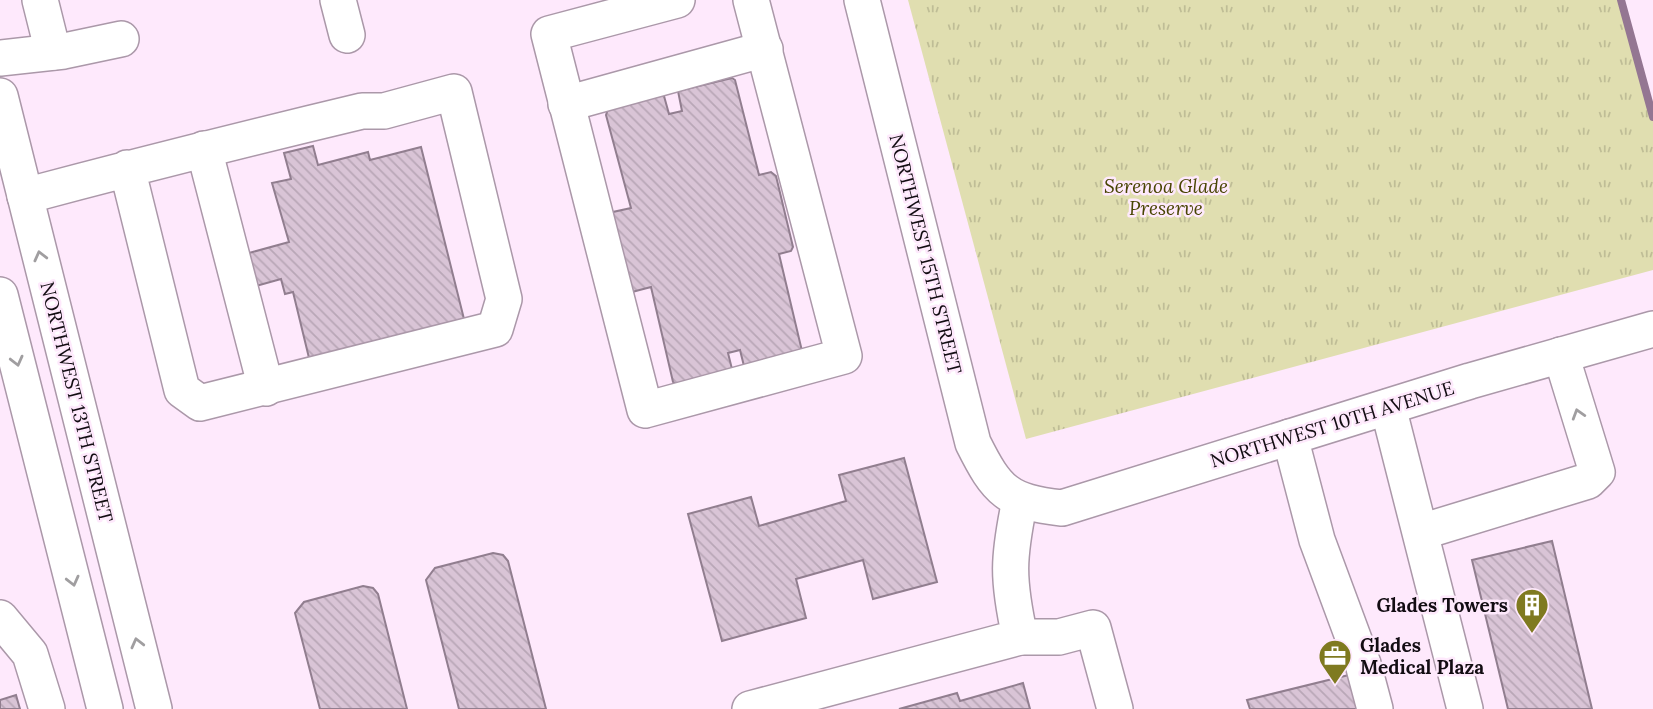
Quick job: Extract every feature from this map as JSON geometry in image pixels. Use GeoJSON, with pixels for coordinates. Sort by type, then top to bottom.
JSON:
{"type":"FeatureCollection","features":[{"type":"Feature","properties":{"kind":"street"},"geometry":{"type":"LineString","coordinates":[[40,0],[52,52]]}},
{"type":"Feature","properties":{"kind":"street"},"geometry":{"type":"LineString","coordinates":[[338,0],[347,36]]}},
{"type":"Feature","properties":{"kind":"street"},"geometry":{"type":"LineString","coordinates":[[677,0],[549,34],[645,410],[844,356],[751,0]]}},
{"type":"Feature","properties":{"kind":"street","name":"NORTHWEST 15TH STREET"},"geometry":{"type":"LineString","coordinates":[[862,0],[973,443],[991,479],[1016,498]]}},
{"type":"Feature","properties":{"kind":"street"},"geometry":{"type":"LineString","coordinates":[[0,58],[52,52],[121,39]]}},
{"type":"Feature","properties":{"kind":"street"},"geometry":{"type":"LineString","coordinates":[[566,104],[765,49]]}},
{"type":"Feature","properties":{"kind":"street"},"geometry":{"type":"LineString","coordinates":[[25,196],[127,169],[204,149],[362,111],[384,111],[454,92],[504,299],[495,328],[200,403],[182,390],[127,169]]}},
{"type":"Feature","properties":{"kind":"street","name":"NORTHWEST 13TH STREET"},"geometry":{"type":"LineString","coordinates":[[0,96],[154,709]]}},
{"type":"Feature","properties":{"kind":"street"},"geometry":{"type":"LineString","coordinates":[[204,149],[266,388]]}},
{"type":"Feature","properties":{"kind":"street"},"geometry":{"type":"LineString","coordinates":[[0,295],[105,709]]}},
{"type":"Feature","properties":{"kind":"street","name":"NORTHWEST 10TH AVENUE"},"geometry":{"type":"LineString","coordinates":[[1016,498],[1034,505],[1062,508],[1653,328]]}},
{"type":"Feature","properties":{"kind":"street"},"geometry":{"type":"LineString","coordinates":[[1421,533],[1588,481],[1597,472],[1561,355]]}},
{"type":"Feature","properties":{"kind":"street"},"geometry":{"type":"LineString","coordinates":[[1388,407],[1465,709]]}},
{"type":"Feature","properties":{"kind":"street"},"geometry":{"type":"LineString","coordinates":[[1290,437],[1317,540],[1363,664],[1375,709]]}},
{"type":"Feature","properties":{"kind":"street"},"geometry":{"type":"LineString","coordinates":[[1016,498],[1009,586],[1020,636]]}},
{"type":"Feature","properties":{"kind":"street"},"geometry":{"type":"LineString","coordinates":[[0,618],[30,654],[47,709]]}},
{"type":"Feature","properties":{"kind":"street"},"geometry":{"type":"LineString","coordinates":[[750,709],[1020,636],[1059,637],[1093,628],[1115,709]]}},
{"type":"Feature","properties":{"kind":"green space","name":"Serenoa Glade Preserve"},"geometry":{"type":"Polygon","coordinates":[[[908,0],[1622,0],[1653,117],[1653,270],[1026,439],[908,0]]]}},
{"type":"Feature","properties":{"kind":"building"},"geometry":{"type":"Polygon","coordinates":[[[732,78],[735,80],[759,175],[771,172],[776,176],[793,247],[791,251],[779,254],[802,351],[744,366],[740,350],[728,353],[732,369],[679,386],[673,382],[651,287],[632,292],[609,218],[613,212],[631,208],[606,115],[608,109],[660,95],[664,96],[669,114],[682,111],[678,91],[732,78]]]}},
{"type":"Feature","properties":{"kind":"building"},"geometry":{"type":"Polygon","coordinates":[[[313,146],[318,165],[368,152],[370,160],[421,147],[465,323],[310,362],[293,292],[285,294],[281,279],[256,286],[249,253],[289,242],[272,183],[291,179],[284,153],[313,146]]]}},
{"type":"Feature","properties":{"kind":"building"},"geometry":{"type":"Polygon","coordinates":[[[904,458],[937,582],[873,599],[863,560],[796,579],[806,618],[722,641],[688,514],[751,497],[759,526],[846,501],[839,475],[904,458]]]}},
{"type":"Feature","properties":{"kind":"building","name":"Glades Towers"},"geometry":{"type":"Polygon","coordinates":[[[1552,541],[1592,709],[1508,709],[1472,560],[1552,541]]]}},
{"type":"Feature","properties":{"kind":"building"},"geometry":{"type":"Polygon","coordinates":[[[493,553],[503,555],[508,561],[546,709],[459,709],[426,580],[435,568],[493,553]]]}},
{"type":"Feature","properties":{"kind":"building"},"geometry":{"type":"Polygon","coordinates":[[[363,586],[373,588],[378,594],[407,709],[320,709],[295,613],[304,602],[363,586]]]}},
{"type":"Feature","properties":{"kind":"building","name":"Glades Medical Plaza"},"geometry":{"type":"Polygon","coordinates":[[[1361,672],[1371,709],[1250,709],[1247,700],[1361,672]]]}},
{"type":"Feature","properties":{"kind":"building"},"geometry":{"type":"Polygon","coordinates":[[[1023,683],[1030,709],[899,709],[957,693],[960,701],[1023,683]]]}},
{"type":"Feature","properties":{"kind":"building"},"geometry":{"type":"Polygon","coordinates":[[[16,695],[20,709],[0,709],[0,700],[16,695]]]}},
{"type":"Feature","properties":{"kind":"waterway"},"geometry":{"type":"LineString","coordinates":[[1621,0],[1653,117]]}},
{"type":"Feature","properties":{"kind":"place","name":"Glades Towers"},"geometry":{"type":"Point","coordinates":[1532,635]}},
{"type":"Feature","properties":{"kind":"place","name":"Glades Medical Plaza"},"geometry":{"type":"Point","coordinates":[1335,686]}}]}
